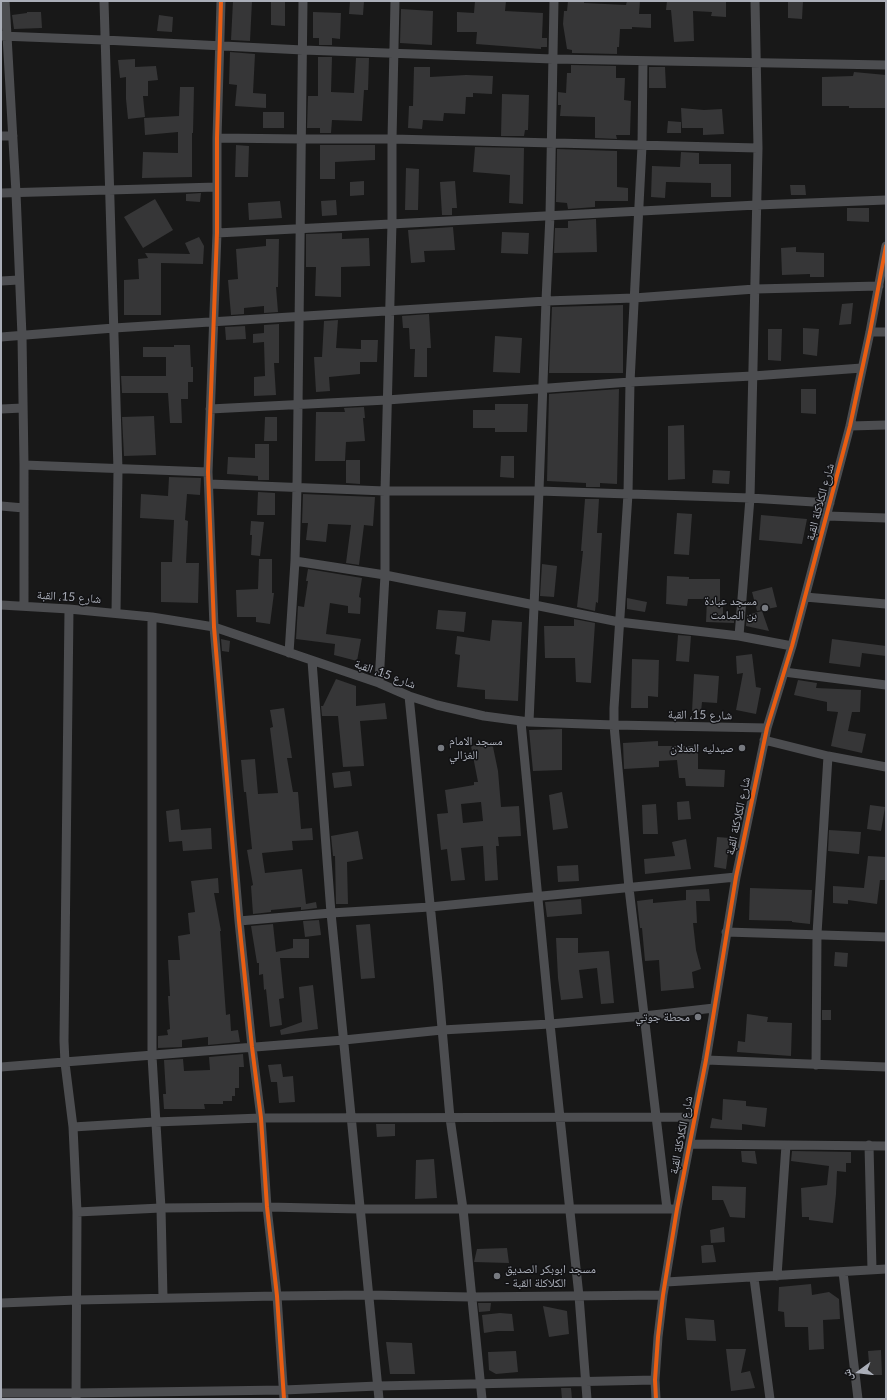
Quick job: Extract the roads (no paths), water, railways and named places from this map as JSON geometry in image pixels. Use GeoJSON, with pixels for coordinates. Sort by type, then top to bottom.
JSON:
{"type":"FeatureCollection","features":[{"type":"Feature","properties":{"kind":"street"},"geometry":{"type":"LineString","coordinates":[[5,1],[4,37],[13,136],[22,336],[24,606]]}},
{"type":"Feature","properties":{"kind":"street"},"geometry":{"type":"LineString","coordinates":[[104,1],[118,470],[116,613]]}},
{"type":"Feature","properties":{"kind":"street"},"geometry":{"type":"LineString","coordinates":[[221,1],[217,138],[217,233],[208,472],[214,627],[239,921],[277,1296],[284,1395]]}},
{"type":"Feature","properties":{"kind":"street"},"geometry":{"type":"LineString","coordinates":[[288,652],[295,561],[297,487],[303,1]]}},
{"type":"Feature","properties":{"kind":"street"},"geometry":{"type":"LineString","coordinates":[[379,684],[385,575],[385,491],[392,223],[395,1]]}},
{"type":"Feature","properties":{"kind":"street"},"geometry":{"type":"LineString","coordinates":[[554,1],[550,215],[535,604],[525,722],[550,1024],[579,1296],[587,1399]]}},
{"type":"Feature","properties":{"kind":"street"},"geometry":{"type":"LineString","coordinates":[[739,636],[750,498],[758,148],[755,1]]}},
{"type":"Feature","properties":{"kind":"street"},"geometry":{"type":"LineString","coordinates":[[4,37],[220,45],[303,50],[642,61],[886,65]]}},
{"type":"Feature","properties":{"kind":"street"},"geometry":{"type":"LineString","coordinates":[[642,61],[642,146],[630,382],[628,494],[619,622],[614,725],[629,888],[667,1209]]}},
{"type":"Feature","properties":{"kind":"street"},"geometry":{"type":"LineString","coordinates":[[1,136],[13,136]]}},
{"type":"Feature","properties":{"kind":"street"},"geometry":{"type":"LineString","coordinates":[[217,138],[392,139],[758,148]]}},
{"type":"Feature","properties":{"kind":"street"},"geometry":{"type":"LineString","coordinates":[[1,193],[217,187]]}},
{"type":"Feature","properties":{"kind":"street"},"geometry":{"type":"LineString","coordinates":[[217,233],[550,215],[886,200]]}},
{"type":"Feature","properties":{"kind":"street","name":"شارع الكلاكلة القبة"},"geometry":{"type":"LineString","coordinates":[[656,1399],[655,1380],[663,1295],[677,1209],[706,1060],[736,877],[767,728],[792,646],[850,426],[886,246]]}},
{"type":"Feature","properties":{"kind":"street"},"geometry":{"type":"LineString","coordinates":[[1,281],[19,280]]}},
{"type":"Feature","properties":{"kind":"street"},"geometry":{"type":"LineString","coordinates":[[1,337],[114,328],[546,301],[634,298],[755,289],[878,286]]}},
{"type":"Feature","properties":{"kind":"street"},"geometry":{"type":"LineString","coordinates":[[870,332],[886,332]]}},
{"type":"Feature","properties":{"kind":"street"},"geometry":{"type":"LineString","coordinates":[[210,409],[387,400],[630,382],[753,376],[862,368]]}},
{"type":"Feature","properties":{"kind":"street"},"geometry":{"type":"LineString","coordinates":[[1,409],[23,408]]}},
{"type":"Feature","properties":{"kind":"street"},"geometry":{"type":"LineString","coordinates":[[850,426],[886,425]]}},
{"type":"Feature","properties":{"kind":"street"},"geometry":{"type":"LineString","coordinates":[[24,465],[118,470],[208,472]]}},
{"type":"Feature","properties":{"kind":"street"},"geometry":{"type":"LineString","coordinates":[[208,484],[385,491],[539,491],[830,502]]}},
{"type":"Feature","properties":{"kind":"street"},"geometry":{"type":"LineString","coordinates":[[1,506],[24,508]]}},
{"type":"Feature","properties":{"kind":"street"},"geometry":{"type":"LineString","coordinates":[[827,516],[886,518]]}},
{"type":"Feature","properties":{"kind":"street"},"geometry":{"type":"LineString","coordinates":[[295,561],[385,575],[619,622],[739,636],[792,646]]}},
{"type":"Feature","properties":{"kind":"street"},"geometry":{"type":"LineString","coordinates":[[805,597],[886,604]]}},
{"type":"Feature","properties":{"kind":"street","name":"شارع 15، القبة"},"geometry":{"type":"LineString","coordinates":[[1,605],[116,613],[214,627],[379,684],[409,696],[437,705],[484,716],[525,722],[767,728]]}},
{"type":"Feature","properties":{"kind":"street"},"geometry":{"type":"LineString","coordinates":[[69,609],[65,1063],[73,1127],[77,1212],[76,1396]]}},
{"type":"Feature","properties":{"kind":"street"},"geometry":{"type":"LineString","coordinates":[[152,617],[152,1056],[161,1208],[163,1298]]}},
{"type":"Feature","properties":{"kind":"street"},"geometry":{"type":"LineString","coordinates":[[312,661],[331,913],[359,1209],[379,1399]]}},
{"type":"Feature","properties":{"kind":"street"},"geometry":{"type":"LineString","coordinates":[[784,672],[886,685]]}},
{"type":"Feature","properties":{"kind":"street"},"geometry":{"type":"LineString","coordinates":[[409,696],[450,1118],[463,1209],[482,1399]]}},
{"type":"Feature","properties":{"kind":"street"},"geometry":{"type":"LineString","coordinates":[[764,740],[828,756],[886,767]]}},
{"type":"Feature","properties":{"kind":"street"},"geometry":{"type":"LineString","coordinates":[[816,1065],[817,934],[828,756]]}},
{"type":"Feature","properties":{"kind":"street"},"geometry":{"type":"LineString","coordinates":[[239,921],[331,913],[430,907],[736,877]]}},
{"type":"Feature","properties":{"kind":"street"},"geometry":{"type":"LineString","coordinates":[[726,932],[886,937]]}},
{"type":"Feature","properties":{"kind":"street"},"geometry":{"type":"LineString","coordinates":[[1,1067],[344,1040],[442,1030],[550,1024],[714,1008]]}},
{"type":"Feature","properties":{"kind":"street"},"geometry":{"type":"LineString","coordinates":[[706,1060],[886,1067]]}},
{"type":"Feature","properties":{"kind":"street"},"geometry":{"type":"LineString","coordinates":[[73,1127],[260,1118],[695,1117]]}},
{"type":"Feature","properties":{"kind":"street"},"geometry":{"type":"LineString","coordinates":[[690,1144],[886,1146]]}},
{"type":"Feature","properties":{"kind":"street"},"geometry":{"type":"LineString","coordinates":[[777,1276],[786,1145]]}},
{"type":"Feature","properties":{"kind":"street"},"geometry":{"type":"LineString","coordinates":[[869,1145],[872,1270]]}},
{"type":"Feature","properties":{"kind":"street"},"geometry":{"type":"LineString","coordinates":[[77,1212],[161,1208],[267,1207],[359,1209],[677,1209]]}},
{"type":"Feature","properties":{"kind":"street"},"geometry":{"type":"LineString","coordinates":[[666,1282],[886,1269]]}},
{"type":"Feature","properties":{"kind":"street"},"geometry":{"type":"LineString","coordinates":[[843,1272],[858,1399]]}},
{"type":"Feature","properties":{"kind":"street"},"geometry":{"type":"LineString","coordinates":[[754,1278],[770,1399]]}},
{"type":"Feature","properties":{"kind":"street"},"geometry":{"type":"LineString","coordinates":[[1,1302],[368,1295],[471,1297],[663,1295]]}},
{"type":"Feature","properties":{"kind":"street"},"geometry":{"type":"LineString","coordinates":[[1,1393],[76,1396],[284,1395],[378,1386],[655,1380]]}},
{"type":"Feature","properties":{"kind":"place","name":"مسجد عبادة بن الصامت"},"geometry":{"type":"Point","coordinates":[765,608]}},
{"type":"Feature","properties":{"kind":"place","name":"مسجد الامام الغزالي"},"geometry":{"type":"Point","coordinates":[441,748]}},
{"type":"Feature","properties":{"kind":"place","name":"صيدليه العدلان"},"geometry":{"type":"Point","coordinates":[742,748]}},
{"type":"Feature","properties":{"kind":"place","name":"محطة جوتي"},"geometry":{"type":"Point","coordinates":[698,1017]}},
{"type":"Feature","properties":{"kind":"place","name":"مسجد ابوبكر الصديق - الكلاكلة القبة"},"geometry":{"type":"Point","coordinates":[497,1276]}}]}
